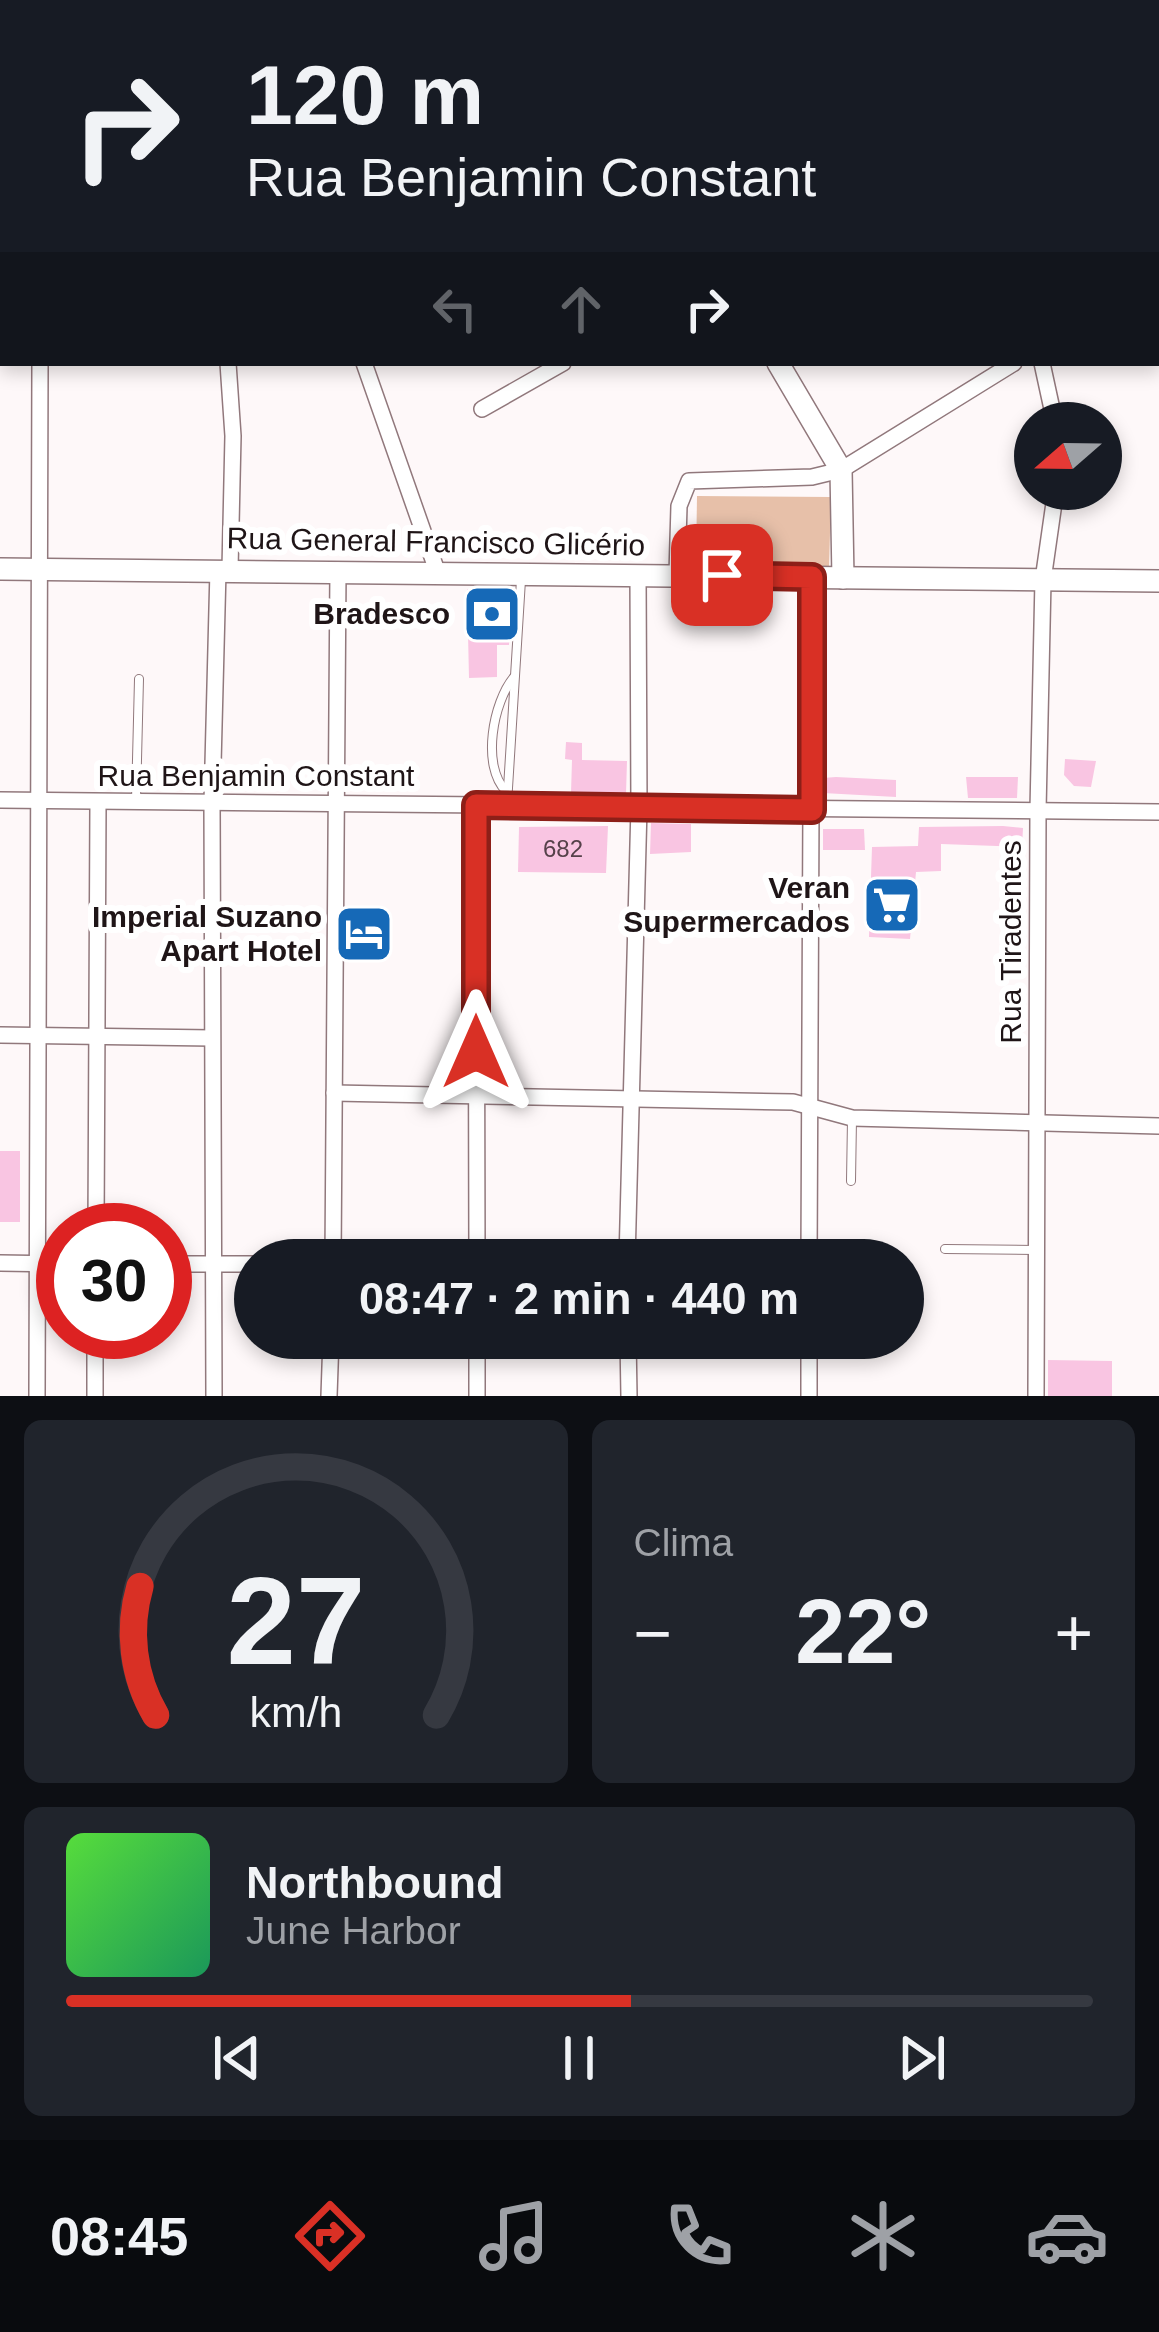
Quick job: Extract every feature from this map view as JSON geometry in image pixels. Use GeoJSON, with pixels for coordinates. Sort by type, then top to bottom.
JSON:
{"type":"FeatureCollection","features":[{"type":"Feature","properties":{"kind":"main road"},"geometry":{"type":"LineString","coordinates":[[780,366],[841,470],[843,578]]}},
{"type":"Feature","properties":{"kind":"main road","name":"Rua General Francisco Glicério"},"geometry":{"type":"LineString","coordinates":[[0,568],[1159,581]]}},
{"type":"Feature","properties":{"kind":"street"},"geometry":{"type":"LineString","coordinates":[[37,1396],[40,366]]}},
{"type":"Feature","properties":{"kind":"street"},"geometry":{"type":"LineString","coordinates":[[214,1396],[212,803],[233,436],[227,366]]}},
{"type":"Feature","properties":{"kind":"street"},"geometry":{"type":"LineString","coordinates":[[365,366],[436,572]]}},
{"type":"Feature","properties":{"kind":"street"},"geometry":{"type":"LineString","coordinates":[[482,410],[558,366]]}},
{"type":"Feature","properties":{"kind":"street"},"geometry":{"type":"LineString","coordinates":[[677,574],[681,494],[689,481],[812,477],[841,470],[1010,366]]}},
{"type":"Feature","properties":{"kind":"street"},"geometry":{"type":"LineString","coordinates":[[1043,366],[1050,402]]}},
{"type":"Feature","properties":{"kind":"street","name":"Rua Tiradentes"},"geometry":{"type":"LineString","coordinates":[[1036,1396],[1037,810],[1043,580],[1053,510]]}},
{"type":"Feature","properties":{"kind":"street"},"geometry":{"type":"LineString","coordinates":[[333,1239],[340,804],[338,570]]}},
{"type":"Feature","properties":{"kind":"street"},"geometry":{"type":"LineString","coordinates":[[628,1239],[639,807],[638,576]]}},
{"type":"Feature","properties":{"kind":"street"},"geometry":{"type":"LineString","coordinates":[[809,1239],[812,577]]}},
{"type":"Feature","properties":{"kind":"street","name":"Rua Benjamin Constant"},"geometry":{"type":"LineString","coordinates":[[0,800],[476,805],[507,799],[639,807],[1159,812]]}},
{"type":"Feature","properties":{"kind":"street"},"geometry":{"type":"LineString","coordinates":[[96,1203],[98,803]]}},
{"type":"Feature","properties":{"kind":"street"},"geometry":{"type":"LineString","coordinates":[[476,805],[477,1239]]}},
{"type":"Feature","properties":{"kind":"street"},"geometry":{"type":"LineString","coordinates":[[0,1035],[212,1038]]}},
{"type":"Feature","properties":{"kind":"street"},"geometry":{"type":"LineString","coordinates":[[334,1093],[793,1102],[852,1118],[1159,1126]]}},
{"type":"Feature","properties":{"kind":"street"},"geometry":{"type":"LineString","coordinates":[[0,1263],[35,1264]]}},
{"type":"Feature","properties":{"kind":"street"},"geometry":{"type":"LineString","coordinates":[[192,1264],[234,1264]]}},
{"type":"Feature","properties":{"kind":"street"},"geometry":{"type":"LineString","coordinates":[[95,1359],[95,1396]]}},
{"type":"Feature","properties":{"kind":"street"},"geometry":{"type":"LineString","coordinates":[[329,1396],[330,1359]]}},
{"type":"Feature","properties":{"kind":"street"},"geometry":{"type":"LineString","coordinates":[[477,1359],[477,1396]]}},
{"type":"Feature","properties":{"kind":"street"},"geometry":{"type":"LineString","coordinates":[[628,1359],[629,1396]]}},
{"type":"Feature","properties":{"kind":"street"},"geometry":{"type":"LineString","coordinates":[[809,1359],[809,1396]]}},
{"type":"Feature","properties":{"kind":"lane"},"geometry":{"type":"LineString","coordinates":[[507,799],[521,574]]}},
{"type":"Feature","properties":{"kind":"lane"},"geometry":{"type":"LineString","coordinates":[[507,799],[495,771],[496,703],[514,676]]}},
{"type":"Feature","properties":{"kind":"lane"},"geometry":{"type":"LineString","coordinates":[[136,802],[140,679]]}},
{"type":"Feature","properties":{"kind":"lane"},"geometry":{"type":"LineString","coordinates":[[851,1181],[852,1118]]}},
{"type":"Feature","properties":{"kind":"lane"},"geometry":{"type":"LineString","coordinates":[[945,1249],[1037,1250]]}},
{"type":"Feature","properties":{"kind":"shaded area"},"geometry":{"type":"Polygon","coordinates":[[[697,496],[831,497],[829,569],[696,562],[697,496]]]}},
{"type":"Feature","properties":{"kind":"building","name":"Bradesco"},"geometry":{"type":"Polygon","coordinates":[[[467,589],[512,589],[509,645],[497,645],[497,677],[469,678],[467,589]]]}},
{"type":"Feature","properties":{"kind":"building"},"geometry":{"type":"Polygon","coordinates":[[[566,742],[582,743],[582,760],[627,761],[626,794],[571,793],[572,760],[565,759],[566,742]]]}},
{"type":"Feature","properties":{"kind":"building"},"geometry":{"type":"Polygon","coordinates":[[[1065,759],[1096,761],[1091,787],[1074,786],[1064,775],[1065,759]]]}},
{"type":"Feature","properties":{"kind":"building"},"geometry":{"type":"Polygon","coordinates":[[[966,777],[1018,777],[1017,798],[968,798],[966,777]]]}},
{"type":"Feature","properties":{"kind":"building"},"geometry":{"type":"Polygon","coordinates":[[[823,778],[896,780],[896,797],[823,793],[823,778]]]}},
{"type":"Feature","properties":{"kind":"building"},"geometry":{"type":"Polygon","coordinates":[[[651,823],[691,824],[691,852],[650,854],[651,823]]]}},
{"type":"Feature","properties":{"kind":"building"},"geometry":{"type":"Polygon","coordinates":[[[608,826],[606,873],[518,872],[519,827],[608,826]]]}},
{"type":"Feature","properties":{"kind":"building","name":"Veran Supermercados"},"geometry":{"type":"Polygon","coordinates":[[[919,827],[1023,828],[1022,847],[941,844],[941,871],[916,872],[910,939],[869,937],[872,847],[918,846],[919,827]]]}},
{"type":"Feature","properties":{"kind":"building"},"geometry":{"type":"Polygon","coordinates":[[[823,829],[864,829],[865,850],[823,850],[823,829]]]}},
{"type":"Feature","properties":{"kind":"building"},"geometry":{"type":"Polygon","coordinates":[[[0,1151],[20,1151],[20,1222],[0,1222],[0,1151]]]}},
{"type":"Feature","properties":{"kind":"building"},"geometry":{"type":"Polygon","coordinates":[[[1048,1360],[1112,1361],[1112,1396],[1048,1396],[1048,1360]]]}},
{"type":"Feature","properties":{"kind":"place","name":"Bradesco"},"geometry":{"type":"Point","coordinates":[492,614]}},
{"type":"Feature","properties":{"kind":"place","name":"Veran Supermercados"},"geometry":{"type":"Point","coordinates":[892,905]}},
{"type":"Feature","properties":{"kind":"place","name":"Imperial Suzano Apart Hotel"},"geometry":{"type":"Point","coordinates":[364,934]}},
{"type":"Feature","properties":{"kind":"route"},"geometry":{"type":"LineString","coordinates":[[476,1052],[476,805],[812,810],[812,577],[722,575]]}}]}
